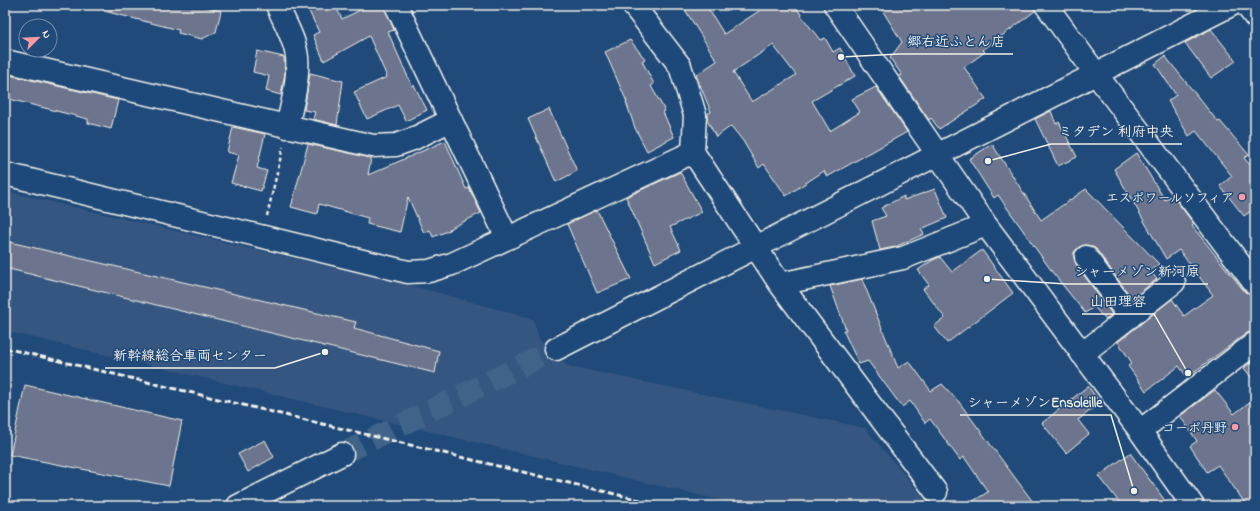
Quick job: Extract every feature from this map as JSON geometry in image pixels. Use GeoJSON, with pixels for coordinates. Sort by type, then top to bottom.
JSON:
{"type":"FeatureCollection","features":[{"type":"Feature","properties":{"kind":"street"},"geometry":{"type":"LineString","coordinates":[[277,5],[288,29],[296,55],[297,74],[287,127]]}},
{"type":"Feature","properties":{"kind":"street"},"geometry":{"type":"LineString","coordinates":[[396,5],[507,238]]}},
{"type":"Feature","properties":{"kind":"street"},"geometry":{"type":"LineString","coordinates":[[633,5],[680,66],[696,115],[693,152],[780,284],[936,492]]}},
{"type":"Feature","properties":{"kind":"street"},"geometry":{"type":"LineString","coordinates":[[834,5],[986,226],[1140,431],[1193,506]]}},
{"type":"Feature","properties":{"kind":"street"},"geometry":{"type":"LineString","coordinates":[[1046,5],[1096,74],[1255,284]]}},
{"type":"Feature","properties":{"kind":"street"},"geometry":{"type":"LineString","coordinates":[[556,349],[1231,5]]}},
{"type":"Feature","properties":{"kind":"street"},"geometry":{"type":"LineString","coordinates":[[1246,5],[1255,17]]}},
{"type":"Feature","properties":{"kind":"street"},"geometry":{"type":"LineString","coordinates":[[5,61],[372,146],[396,145],[413,139],[451,120]]}},
{"type":"Feature","properties":{"kind":"street"},"geometry":{"type":"LineString","coordinates":[[5,174],[408,272],[429,271],[452,264],[693,152]]}},
{"type":"Feature","properties":{"kind":"street"},"geometry":{"type":"LineString","coordinates":[[780,284],[902,258],[986,226]]}},
{"type":"Feature","properties":{"kind":"street"},"geometry":{"type":"LineString","coordinates":[[1086,256],[1130,317]]}},
{"type":"Feature","properties":{"kind":"street"},"geometry":{"type":"LineString","coordinates":[[1082,354],[1174,282]]}},
{"type":"Feature","properties":{"kind":"street"},"geometry":{"type":"LineString","coordinates":[[1140,431],[1255,343]]}},
{"type":"Feature","properties":{"kind":"street"},"geometry":{"type":"LineString","coordinates":[[238,506],[342,454]]}},
{"type":"Feature","properties":{"kind":"path"},"geometry":{"type":"LineString","coordinates":[[262,236],[287,127]]}},
{"type":"Feature","properties":{"kind":"shaded area"},"geometry":{"type":"Polygon","coordinates":[[[5,191],[417,287],[533,319],[539,339],[568,366],[865,428],[924,498],[926,506],[745,506],[5,331],[5,191]]]}},
{"type":"Feature","properties":{"kind":"building"},"geometry":{"type":"Polygon","coordinates":[[[105,5],[198,5],[221,11],[216,32],[202,39],[178,33],[179,30],[104,11],[105,5]]]}},
{"type":"Feature","properties":{"kind":"building"},"geometry":{"type":"Polygon","coordinates":[[[306,5],[335,5],[342,19],[370,5],[384,5],[394,30],[388,32],[412,86],[414,85],[427,110],[406,121],[398,105],[367,119],[354,92],[387,77],[369,36],[324,61],[313,35],[319,32],[306,5]]]}},
{"type":"Feature","properties":{"kind":"building"},"geometry":{"type":"Polygon","coordinates":[[[682,5],[706,5],[724,34],[768,5],[795,5],[820,40],[825,38],[833,52],[840,48],[855,76],[812,101],[830,131],[860,112],[852,99],[876,87],[907,132],[827,177],[824,171],[786,196],[764,164],[759,168],[743,141],[731,126],[716,137],[707,120],[707,114],[711,112],[696,75],[717,61],[682,5]],[[773,45],[733,72],[752,102],[796,75],[773,45]]]}},
{"type":"Feature","properties":{"kind":"building"},"geometry":{"type":"Polygon","coordinates":[[[879,5],[1034,5],[1035,11],[983,50],[985,52],[964,67],[986,99],[939,129],[931,118],[929,120],[899,76],[902,75],[890,58],[902,42],[879,5]]]}},
{"type":"Feature","properties":{"kind":"building"},"geometry":{"type":"Polygon","coordinates":[[[1211,29],[1236,61],[1211,78],[1185,43],[1211,29]]]}},
{"type":"Feature","properties":{"kind":"building"},"geometry":{"type":"Polygon","coordinates":[[[630,40],[645,59],[642,61],[654,84],[651,86],[665,111],[663,112],[674,137],[647,151],[635,128],[627,102],[605,52],[630,40]]]}},
{"type":"Feature","properties":{"kind":"building"},"geometry":{"type":"Polygon","coordinates":[[[257,51],[284,57],[285,73],[281,95],[266,91],[269,76],[253,72],[257,51]]]}},
{"type":"Feature","properties":{"kind":"building"},"geometry":{"type":"Polygon","coordinates":[[[1165,56],[1218,122],[1220,121],[1249,155],[1244,158],[1255,171],[1255,208],[1244,216],[1220,186],[1232,176],[1196,131],[1189,136],[1168,101],[1176,95],[1155,64],[1165,56]]]}},
{"type":"Feature","properties":{"kind":"building"},"geometry":{"type":"Polygon","coordinates":[[[310,73],[343,81],[337,125],[313,119],[315,112],[304,110],[310,73]]]}},
{"type":"Feature","properties":{"kind":"building"},"geometry":{"type":"Polygon","coordinates":[[[5,74],[118,100],[111,129],[88,123],[88,119],[5,98],[5,74]]]}},
{"type":"Feature","properties":{"kind":"building"},"geometry":{"type":"Polygon","coordinates":[[[549,109],[577,171],[556,182],[528,119],[549,109]]]}},
{"type":"Feature","properties":{"kind":"building"},"geometry":{"type":"Polygon","coordinates":[[[1051,111],[1056,124],[1059,122],[1077,157],[1058,166],[1035,119],[1051,111]]]}},
{"type":"Feature","properties":{"kind":"building"},"geometry":{"type":"Polygon","coordinates":[[[233,127],[265,134],[257,168],[267,171],[261,191],[231,183],[239,155],[227,152],[233,127]]]}},
{"type":"Feature","properties":{"kind":"building"},"geometry":{"type":"Polygon","coordinates":[[[445,141],[466,189],[469,188],[481,213],[449,229],[450,230],[433,237],[430,230],[424,233],[408,197],[400,232],[367,224],[368,218],[319,204],[317,214],[291,207],[308,144],[371,158],[368,175],[445,141]]]}},
{"type":"Feature","properties":{"kind":"building"},"geometry":{"type":"Polygon","coordinates":[[[992,144],[1041,220],[1086,189],[1159,264],[1150,271],[1157,279],[1132,299],[1096,249],[1085,245],[1079,247],[1074,252],[1076,264],[1112,314],[1106,320],[1094,307],[1085,313],[1053,273],[998,195],[994,198],[969,159],[992,144]]]}},
{"type":"Feature","properties":{"kind":"building"},"geometry":{"type":"Polygon","coordinates":[[[1136,153],[1165,200],[1172,195],[1194,224],[1192,226],[1245,292],[1255,296],[1255,331],[1247,333],[1187,377],[1179,366],[1146,391],[1128,366],[1132,363],[1118,342],[1172,299],[1184,316],[1213,295],[1179,250],[1166,259],[1114,169],[1136,153]]]}},
{"type":"Feature","properties":{"kind":"building"},"geometry":{"type":"Polygon","coordinates":[[[680,172],[702,212],[670,227],[681,250],[655,263],[626,197],[680,172]]]}},
{"type":"Feature","properties":{"kind":"building"},"geometry":{"type":"Polygon","coordinates":[[[935,189],[947,218],[921,229],[924,234],[895,247],[880,250],[872,221],[886,216],[881,208],[904,196],[904,200],[935,189]]]}},
{"type":"Feature","properties":{"kind":"building"},"geometry":{"type":"Polygon","coordinates":[[[597,210],[631,279],[597,293],[567,224],[597,210]]]}},
{"type":"Feature","properties":{"kind":"building"},"geometry":{"type":"Polygon","coordinates":[[[5,241],[356,322],[354,328],[439,351],[435,373],[5,268],[5,241]]]}},
{"type":"Feature","properties":{"kind":"building"},"geometry":{"type":"Polygon","coordinates":[[[982,250],[1013,293],[947,343],[934,326],[945,318],[923,289],[929,285],[918,270],[940,257],[952,272],[982,250]]]}},
{"type":"Feature","properties":{"kind":"building"},"geometry":{"type":"Polygon","coordinates":[[[862,279],[898,368],[909,361],[931,391],[942,384],[959,402],[1036,506],[965,506],[988,492],[964,457],[960,460],[930,419],[925,423],[910,401],[902,407],[868,361],[859,364],[843,330],[846,330],[830,286],[862,279]]]}},
{"type":"Feature","properties":{"kind":"building"},"geometry":{"type":"Polygon","coordinates":[[[1255,359],[1255,382],[1244,368],[1255,359]]]}},
{"type":"Feature","properties":{"kind":"building"},"geometry":{"type":"Polygon","coordinates":[[[25,385],[182,421],[169,486],[10,455],[25,385]]]}},
{"type":"Feature","properties":{"kind":"building"},"geometry":{"type":"Polygon","coordinates":[[[1088,386],[1100,403],[1078,420],[1089,434],[1066,453],[1042,423],[1088,386]]]}},
{"type":"Feature","properties":{"kind":"building"},"geometry":{"type":"Polygon","coordinates":[[[1215,390],[1234,414],[1255,398],[1255,506],[1247,506],[1218,465],[1207,472],[1190,446],[1197,441],[1180,416],[1215,390]]]}},
{"type":"Feature","properties":{"kind":"building"},"geometry":{"type":"Polygon","coordinates":[[[265,440],[274,457],[248,472],[238,454],[265,440]]]}},
{"type":"Feature","properties":{"kind":"building"},"geometry":{"type":"Polygon","coordinates":[[[1130,453],[1169,506],[1122,506],[1099,476],[1130,453]]]}},
{"type":"Feature","properties":{"kind":"tunnel"},"geometry":{"type":"LineString","coordinates":[[342,454],[556,349]]}},
{"type":"Feature","properties":{"kind":"railway"},"geometry":{"type":"LineString","coordinates":[[5,348],[665,506]]}},
{"type":"Feature","properties":{"kind":"place","name":"郷右近ふとん店"},"geometry":{"type":"Point","coordinates":[841,57]}},
{"type":"Feature","properties":{"kind":"place","name":"ミタデン 利府中央"},"geometry":{"type":"Point","coordinates":[988,161]}},
{"type":"Feature","properties":{"kind":"place","name":"エスポワールソフィア"},"geometry":{"type":"Point","coordinates":[1242,197]}},
{"type":"Feature","properties":{"kind":"place","name":"シャーメゾン新河原"},"geometry":{"type":"Point","coordinates":[987,279]}},
{"type":"Feature","properties":{"kind":"place","name":"新幹線総合車両センター"},"geometry":{"type":"Point","coordinates":[325,352]}},
{"type":"Feature","properties":{"kind":"place","name":"山田理容"},"geometry":{"type":"Point","coordinates":[1188,373]}},
{"type":"Feature","properties":{"kind":"place","name":"コーポ丹野"},"geometry":{"type":"Point","coordinates":[1235,427]}},
{"type":"Feature","properties":{"kind":"place","name":"シャーメゾンEnsoleille"},"geometry":{"type":"Point","coordinates":[1134,491]}}]}
